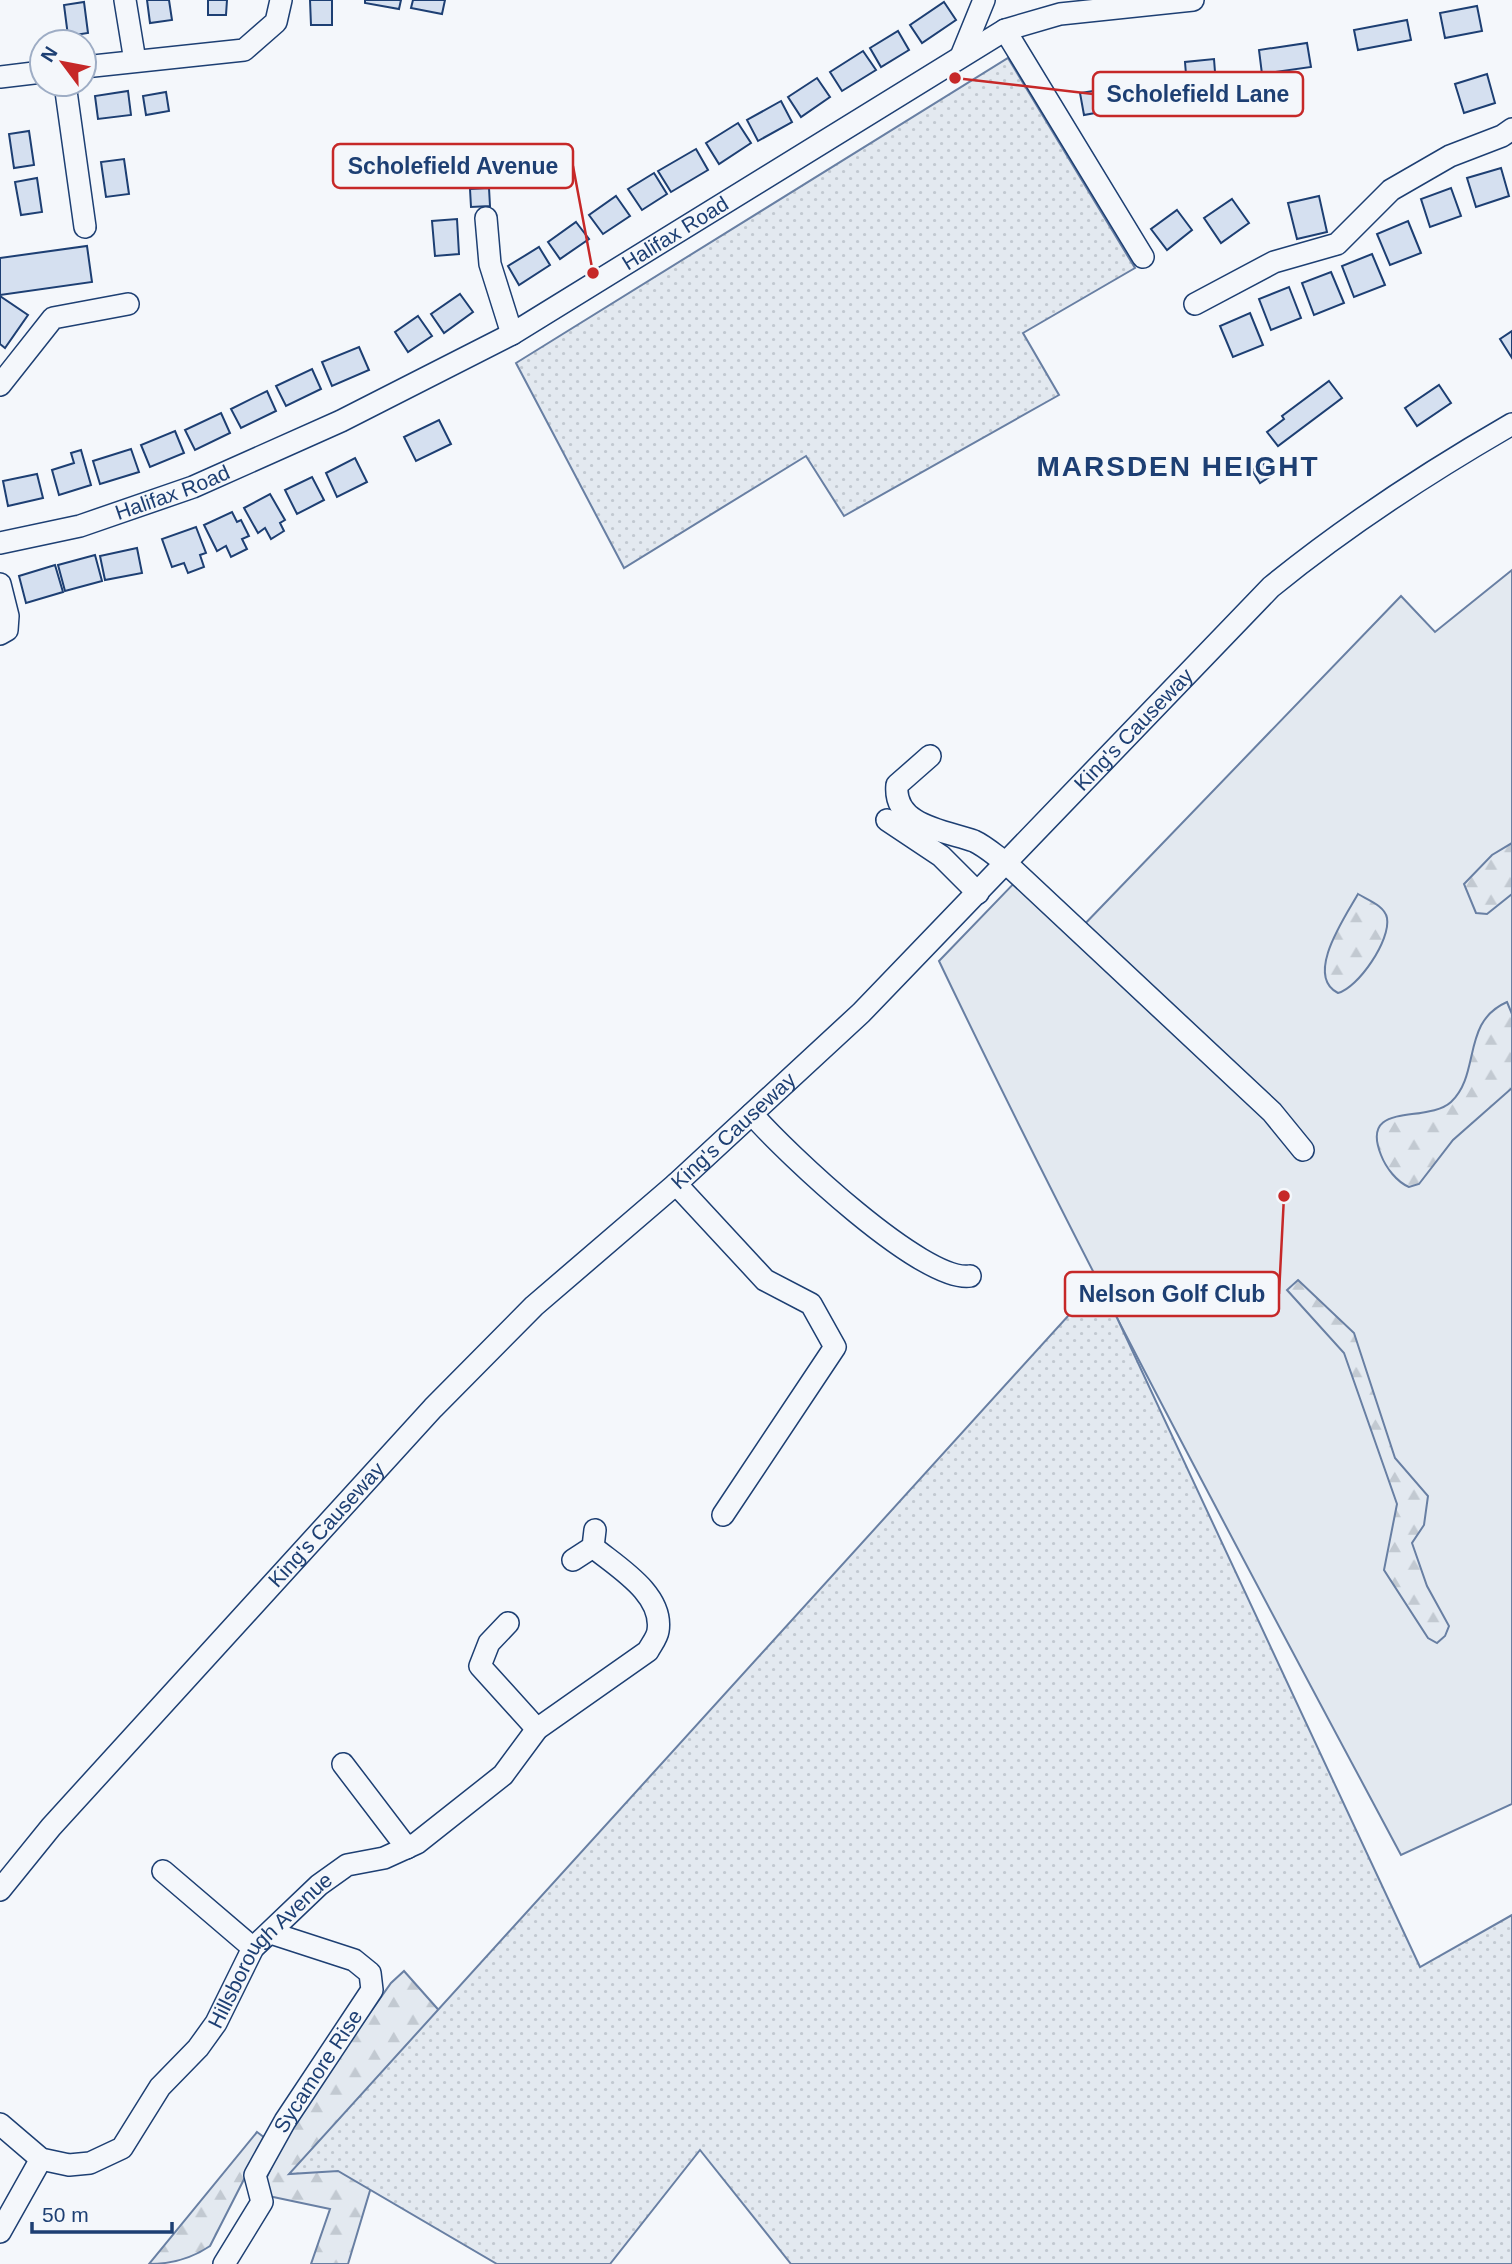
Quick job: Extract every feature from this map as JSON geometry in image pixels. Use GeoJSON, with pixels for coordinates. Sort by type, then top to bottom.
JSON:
{"type":"FeatureCollection","features":[{"type":"Feature","properties":{"kind":"street"},"geometry":{"type":"LineString","coordinates":[[125,0],[135,61]]}},
{"type":"Feature","properties":{"kind":"street"},"geometry":{"type":"LineString","coordinates":[[98,65],[244,50],[276,22],[281,0]]}},
{"type":"Feature","properties":{"kind":"street"},"geometry":{"type":"LineString","coordinates":[[962,54],[985,0]]}},
{"type":"Feature","properties":{"kind":"street","name":"Halifax Road"},"geometry":{"type":"LineString","coordinates":[[0,543],[80,526],[193,486],[341,421],[512,334],[962,54],[1006,30],[1060,14],[1193,0]]}},
{"type":"Feature","properties":{"kind":"street"},"geometry":{"type":"LineString","coordinates":[[1006,30],[1143,257]]}},
{"type":"Feature","properties":{"kind":"street"},"geometry":{"type":"LineString","coordinates":[[0,77],[28,74]]}},
{"type":"Feature","properties":{"kind":"street"},"geometry":{"type":"LineString","coordinates":[[67,98],[85,227]]}},
{"type":"Feature","properties":{"kind":"street"},"geometry":{"type":"LineString","coordinates":[[1195,304],[1275,262],[1337,244],[1391,190],[1450,156],[1502,136],[1512,129]]}},
{"type":"Feature","properties":{"kind":"street"},"geometry":{"type":"LineString","coordinates":[[486,218],[490,264],[512,334]]}},
{"type":"Feature","properties":{"kind":"street"},"geometry":{"type":"LineString","coordinates":[[0,385],[52,318],[128,304]]}},
{"type":"Feature","properties":{"kind":"street","name":"King's Causeway"},"geometry":{"type":"LineString","coordinates":[[0,1890],[51,1827],[433,1408],[534,1306],[676,1184],[861,1013],[1271,587],[1332,537],[1425,474],[1512,424]]}},
{"type":"Feature","properties":{"kind":"street"},"geometry":{"type":"LineString","coordinates":[[0,584],[8,616],[8,630],[0,634]]}},
{"type":"Feature","properties":{"kind":"street"},"geometry":{"type":"LineString","coordinates":[[930,756],[897,785],[896,797],[906,813],[933,831],[976,842],[1006,863],[1256,1096],[1281,1121],[1303,1150]]}},
{"type":"Feature","properties":{"kind":"street"},"geometry":{"type":"LineString","coordinates":[[887,820],[941,856],[978,893]]}},
{"type":"Feature","properties":{"kind":"street"},"geometry":{"type":"LineString","coordinates":[[752,1114],[796,1161],[901,1245],[933,1268],[958,1278],[970,1276]]}},
{"type":"Feature","properties":{"kind":"street"},"geometry":{"type":"LineString","coordinates":[[676,1184],[765,1280],[811,1304],[835,1347],[723,1514]]}},
{"type":"Feature","properties":{"kind":"street","name":"Hillsborough Avenue"},"geometry":{"type":"LineString","coordinates":[[41,2159],[69,2165],[90,2164],[122,2148],[160,2087],[198,2048],[216,2023],[253,1948],[319,1885],[347,1865],[384,1858],[407,1848],[503,1775],[537,1729],[648,1651],[658,1632],[656,1612],[642,1589],[594,1539],[573,1560]]}},
{"type":"Feature","properties":{"kind":"street"},"geometry":{"type":"LineString","coordinates":[[508,1623],[489,1643],[480,1666],[537,1729]]}},
{"type":"Feature","properties":{"kind":"street"},"geometry":{"type":"LineString","coordinates":[[343,1764],[407,1848]]}},
{"type":"Feature","properties":{"kind":"street"},"geometry":{"type":"LineString","coordinates":[[163,1871],[253,1948]]}},
{"type":"Feature","properties":{"kind":"street","name":"Sycamore Rise"},"geometry":{"type":"LineString","coordinates":[[224,2264],[262,2202],[255,2175],[285,2121],[372,1990],[370,1973],[354,1960],[271,1933]]}},
{"type":"Feature","properties":{"kind":"street"},"geometry":{"type":"LineString","coordinates":[[0,2124],[41,2159],[0,2232]]}},
{"type":"Feature","properties":{"kind":"green space"},"geometry":{"type":"Polygon","coordinates":[[[1008,58],[1135,268],[1023,333],[1059,395],[844,516],[806,456],[624,568],[516,363],[1008,58]]]}},
{"type":"Feature","properties":{"kind":"green space"},"geometry":{"type":"Polygon","coordinates":[[[1512,570],[1512,1804],[1401,1855],[1107,1299],[939,961],[1021,876],[1078,931],[1401,596],[1435,632],[1512,570]]]}},
{"type":"Feature","properties":{"kind":"green space"},"geometry":{"type":"Polygon","coordinates":[[[1512,843],[1512,894],[1487,914],[1476,913],[1464,884],[1492,855],[1512,843]]]}},
{"type":"Feature","properties":{"kind":"green space"},"geometry":{"type":"Polygon","coordinates":[[[1358,894],[1383,910],[1387,927],[1372,962],[1355,982],[1338,993],[1329,985],[1325,974],[1326,960],[1337,931],[1358,894]]]}},
{"type":"Feature","properties":{"kind":"green space"},"geometry":{"type":"Polygon","coordinates":[[[1507,1002],[1512,1014],[1512,1088],[1453,1140],[1419,1184],[1409,1187],[1405,1185],[1392,1174],[1381,1155],[1377,1138],[1379,1127],[1387,1120],[1427,1112],[1451,1102],[1466,1077],[1483,1022],[1507,1002]]]}},
{"type":"Feature","properties":{"kind":"green space"},"geometry":{"type":"Polygon","coordinates":[[[1298,1280],[1354,1333],[1395,1458],[1428,1496],[1424,1525],[1412,1543],[1427,1586],[1449,1626],[1445,1636],[1437,1643],[1428,1638],[1384,1570],[1397,1504],[1344,1353],[1287,1290],[1298,1280]]]}},
{"type":"Feature","properties":{"kind":"green space"},"geometry":{"type":"Polygon","coordinates":[[[1104,1290],[1420,1967],[1512,1915],[1512,2264],[791,2264],[700,2150],[610,2264],[497,2264],[338,2171],[289,2174],[1068,1316],[1104,1290]]]}},
{"type":"Feature","properties":{"kind":"green space"},"geometry":{"type":"Polygon","coordinates":[[[404,1971],[451,2024],[384,2144],[348,2264],[311,2264],[330,2209],[259,2194],[292,2123],[391,1983],[404,1971]]]}},
{"type":"Feature","properties":{"kind":"green space"},"geometry":{"type":"Polygon","coordinates":[[[257,2132],[265,2138],[210,2246],[181,2260],[149,2264],[257,2132]]]}},
{"type":"Feature","properties":{"kind":"building"},"geometry":{"type":"Polygon","coordinates":[[[147,0],[169,0],[172,20],[150,23],[147,0]]]}},
{"type":"Feature","properties":{"kind":"building"},"geometry":{"type":"Polygon","coordinates":[[[208,0],[227,0],[226,15],[208,15],[208,0]]]}},
{"type":"Feature","properties":{"kind":"building"},"geometry":{"type":"Polygon","coordinates":[[[310,0],[332,0],[332,25],[311,25],[310,0]]]}},
{"type":"Feature","properties":{"kind":"building"},"geometry":{"type":"Polygon","coordinates":[[[365,0],[401,0],[399,9],[365,3],[365,0]]]}},
{"type":"Feature","properties":{"kind":"building"},"geometry":{"type":"Polygon","coordinates":[[[413,0],[445,0],[442,14],[411,8],[413,0]]]}},
{"type":"Feature","properties":{"kind":"building"},"geometry":{"type":"Polygon","coordinates":[[[84,2],[87,28],[67,28],[64,5],[84,2]]]}},
{"type":"Feature","properties":{"kind":"building"},"geometry":{"type":"Polygon","coordinates":[[[944,2],[956,20],[922,43],[910,25],[944,2]]]}},
{"type":"Feature","properties":{"kind":"building"},"geometry":{"type":"Polygon","coordinates":[[[1477,6],[1482,31],[1445,38],[1440,13],[1477,6]]]}},
{"type":"Feature","properties":{"kind":"building"},"geometry":{"type":"Polygon","coordinates":[[[1407,20],[1411,40],[1358,50],[1354,30],[1407,20]]]}},
{"type":"Feature","properties":{"kind":"building"},"geometry":{"type":"Polygon","coordinates":[[[898,31],[909,50],[881,67],[870,48],[898,31]]]}},
{"type":"Feature","properties":{"kind":"building"},"geometry":{"type":"Polygon","coordinates":[[[1307,43],[1311,67],[1262,74],[1259,50],[1307,43]]]}},
{"type":"Feature","properties":{"kind":"building"},"geometry":{"type":"Polygon","coordinates":[[[863,51],[876,70],[842,91],[830,72],[863,51]]]}},
{"type":"Feature","properties":{"kind":"building"},"geometry":{"type":"Polygon","coordinates":[[[1214,59],[1216,85],[1187,87],[1185,62],[1214,59]]]}},
{"type":"Feature","properties":{"kind":"building"},"geometry":{"type":"Polygon","coordinates":[[[1487,74],[1495,103],[1464,113],[1455,84],[1487,74]]]}},
{"type":"Feature","properties":{"kind":"building"},"geometry":{"type":"Polygon","coordinates":[[[817,78],[830,97],[801,117],[788,97],[817,78]]]}},
{"type":"Feature","properties":{"kind":"building"},"geometry":{"type":"Polygon","coordinates":[[[1119,87],[1123,108],[1084,115],[1080,93],[1119,87]]]}},
{"type":"Feature","properties":{"kind":"building"},"geometry":{"type":"Polygon","coordinates":[[[128,91],[131,115],[98,119],[95,98],[128,91]]]}},
{"type":"Feature","properties":{"kind":"building"},"geometry":{"type":"Polygon","coordinates":[[[166,92],[169,111],[146,115],[143,96],[166,92]]]}},
{"type":"Feature","properties":{"kind":"building"},"geometry":{"type":"Polygon","coordinates":[[[781,101],[792,122],[758,141],[747,120],[781,101]]]}},
{"type":"Feature","properties":{"kind":"building"},"geometry":{"type":"Polygon","coordinates":[[[738,123],[751,143],[719,164],[706,143],[738,123]]]}},
{"type":"Feature","properties":{"kind":"building"},"geometry":{"type":"Polygon","coordinates":[[[29,131],[34,165],[14,168],[9,134],[29,131]]]}},
{"type":"Feature","properties":{"kind":"building"},"geometry":{"type":"Polygon","coordinates":[[[696,149],[708,170],[671,192],[658,171],[696,149]]]}},
{"type":"Feature","properties":{"kind":"building"},"geometry":{"type":"Polygon","coordinates":[[[124,159],[129,194],[106,197],[101,162],[124,159]]]}},
{"type":"Feature","properties":{"kind":"building"},"geometry":{"type":"Polygon","coordinates":[[[1501,168],[1509,196],[1476,207],[1467,178],[1501,168]]]}},
{"type":"Feature","properties":{"kind":"building"},"geometry":{"type":"Polygon","coordinates":[[[654,173],[667,194],[642,210],[628,189],[654,173]]]}},
{"type":"Feature","properties":{"kind":"building"},"geometry":{"type":"Polygon","coordinates":[[[37,178],[42,212],[21,215],[15,182],[37,178]]]}},
{"type":"Feature","properties":{"kind":"building"},"geometry":{"type":"Polygon","coordinates":[[[489,188],[490,206],[471,207],[470,189],[489,188]]]}},
{"type":"Feature","properties":{"kind":"building"},"geometry":{"type":"Polygon","coordinates":[[[1451,188],[1461,216],[1430,227],[1421,199],[1451,188]]]}},
{"type":"Feature","properties":{"kind":"building"},"geometry":{"type":"Polygon","coordinates":[[[616,196],[630,216],[603,234],[589,215],[616,196]]]}},
{"type":"Feature","properties":{"kind":"building"},"geometry":{"type":"Polygon","coordinates":[[[1319,196],[1327,232],[1297,239],[1288,203],[1319,196]]]}},
{"type":"Feature","properties":{"kind":"building"},"geometry":{"type":"Polygon","coordinates":[[[1232,199],[1249,223],[1221,243],[1204,218],[1232,199]]]}},
{"type":"Feature","properties":{"kind":"building"},"geometry":{"type":"Polygon","coordinates":[[[1177,210],[1192,230],[1167,250],[1151,229],[1177,210]]]}},
{"type":"Feature","properties":{"kind":"building"},"geometry":{"type":"Polygon","coordinates":[[[457,219],[459,254],[435,256],[432,221],[457,219]]]}},
{"type":"Feature","properties":{"kind":"building"},"geometry":{"type":"Polygon","coordinates":[[[1408,221],[1421,253],[1390,265],[1377,234],[1408,221]]]}},
{"type":"Feature","properties":{"kind":"building"},"geometry":{"type":"Polygon","coordinates":[[[576,222],[589,239],[560,259],[548,242],[576,222]]]}},
{"type":"Feature","properties":{"kind":"building"},"geometry":{"type":"Polygon","coordinates":[[[87,246],[92,282],[0,295],[0,258],[87,246]]]}},
{"type":"Feature","properties":{"kind":"building"},"geometry":{"type":"Polygon","coordinates":[[[539,247],[550,265],[519,285],[508,266],[539,247]]]}},
{"type":"Feature","properties":{"kind":"building"},"geometry":{"type":"Polygon","coordinates":[[[1372,254],[1385,285],[1354,297],[1342,266],[1372,254]]]}},
{"type":"Feature","properties":{"kind":"building"},"geometry":{"type":"Polygon","coordinates":[[[1331,272],[1344,303],[1314,315],[1302,283],[1331,272]]]}},
{"type":"Feature","properties":{"kind":"building"},"geometry":{"type":"Polygon","coordinates":[[[1289,287],[1301,318],[1271,330],[1259,299],[1289,287]]]}},
{"type":"Feature","properties":{"kind":"building"},"geometry":{"type":"Polygon","coordinates":[[[460,294],[473,312],[444,333],[431,314],[460,294]]]}},
{"type":"Feature","properties":{"kind":"building"},"geometry":{"type":"Polygon","coordinates":[[[0,296],[28,315],[5,348],[0,344],[0,296]]]}},
{"type":"Feature","properties":{"kind":"building"},"geometry":{"type":"Polygon","coordinates":[[[1250,313],[1263,345],[1233,357],[1220,326],[1250,313]]]}},
{"type":"Feature","properties":{"kind":"building"},"geometry":{"type":"Polygon","coordinates":[[[418,316],[432,336],[408,352],[395,332],[418,316]]]}},
{"type":"Feature","properties":{"kind":"building"},"geometry":{"type":"Polygon","coordinates":[[[1512,331],[1512,358],[1500,339],[1512,331]]]}},
{"type":"Feature","properties":{"kind":"building"},"geometry":{"type":"Polygon","coordinates":[[[359,347],[369,370],[332,386],[322,362],[359,347]]]}},
{"type":"Feature","properties":{"kind":"building"},"geometry":{"type":"Polygon","coordinates":[[[312,369],[321,389],[286,406],[276,386],[312,369]]]}},
{"type":"Feature","properties":{"kind":"building"},"geometry":{"type":"Polygon","coordinates":[[[1329,381],[1342,398],[1278,446],[1267,432],[1284,419],[1282,416],[1329,381]]]}},
{"type":"Feature","properties":{"kind":"building"},"geometry":{"type":"Polygon","coordinates":[[[1439,385],[1451,403],[1417,426],[1405,408],[1439,385]]]}},
{"type":"Feature","properties":{"kind":"building"},"geometry":{"type":"Polygon","coordinates":[[[267,391],[276,411],[241,428],[231,409],[267,391]]]}},
{"type":"Feature","properties":{"kind":"building"},"geometry":{"type":"Polygon","coordinates":[[[221,413],[230,433],[195,450],[185,430],[221,413]]]}},
{"type":"Feature","properties":{"kind":"building"},"geometry":{"type":"Polygon","coordinates":[[[439,420],[451,444],[416,461],[404,437],[439,420]]]}},
{"type":"Feature","properties":{"kind":"building"},"geometry":{"type":"Polygon","coordinates":[[[175,431],[184,453],[150,467],[141,445],[175,431]]]}},
{"type":"Feature","properties":{"kind":"building"},"geometry":{"type":"Polygon","coordinates":[[[131,449],[139,472],[100,484],[93,461],[131,449]]]}},
{"type":"Feature","properties":{"kind":"building"},"geometry":{"type":"Polygon","coordinates":[[[81,450],[91,485],[59,495],[52,470],[74,463],[71,453],[81,450]]]}},
{"type":"Feature","properties":{"kind":"building"},"geometry":{"type":"Polygon","coordinates":[[[355,458],[367,482],[337,497],[326,473],[355,458]]]}},
{"type":"Feature","properties":{"kind":"building"},"geometry":{"type":"Polygon","coordinates":[[[1263,463],[1271,476],[1260,483],[1252,470],[1263,463]]]}},
{"type":"Feature","properties":{"kind":"building"},"geometry":{"type":"Polygon","coordinates":[[[37,474],[43,498],[8,506],[3,481],[37,474]]]}},
{"type":"Feature","properties":{"kind":"building"},"geometry":{"type":"Polygon","coordinates":[[[312,477],[324,500],[297,514],[285,490],[312,477]]]}},
{"type":"Feature","properties":{"kind":"building"},"geometry":{"type":"Polygon","coordinates":[[[270,494],[285,520],[280,523],[284,531],[271,539],[265,528],[258,533],[244,508],[270,494]]]}},
{"type":"Feature","properties":{"kind":"building"},"geometry":{"type":"Polygon","coordinates":[[[232,512],[237,522],[241,520],[249,536],[242,539],[247,549],[231,557],[226,546],[217,551],[204,525],[232,512]]]}},
{"type":"Feature","properties":{"kind":"building"},"geometry":{"type":"Polygon","coordinates":[[[196,527],[206,553],[200,555],[204,567],[188,573],[184,563],[172,567],[162,539],[196,527]]]}},
{"type":"Feature","properties":{"kind":"building"},"geometry":{"type":"Polygon","coordinates":[[[137,548],[142,573],[105,580],[100,556],[137,548]]]}},
{"type":"Feature","properties":{"kind":"building"},"geometry":{"type":"Polygon","coordinates":[[[95,555],[102,581],[65,591],[58,565],[95,555]]]}},
{"type":"Feature","properties":{"kind":"building"},"geometry":{"type":"Polygon","coordinates":[[[55,565],[63,592],[26,603],[19,576],[55,565]]]}},
{"type":"Feature","properties":{"kind":"place","name":"Scholefield Lane"},"geometry":{"type":"Point","coordinates":[955,78]}},
{"type":"Feature","properties":{"kind":"place","name":"Scholefield Avenue"},"geometry":{"type":"Point","coordinates":[593,273]}},
{"type":"Feature","properties":{"kind":"place","name":"Nelson Golf Club"},"geometry":{"type":"Point","coordinates":[1284,1196]}},
{"type":"Feature","properties":{"kind":"district","name":"MARSDEN HEIGHT"},"geometry":{"type":"Point","coordinates":[1178,466]}}]}
